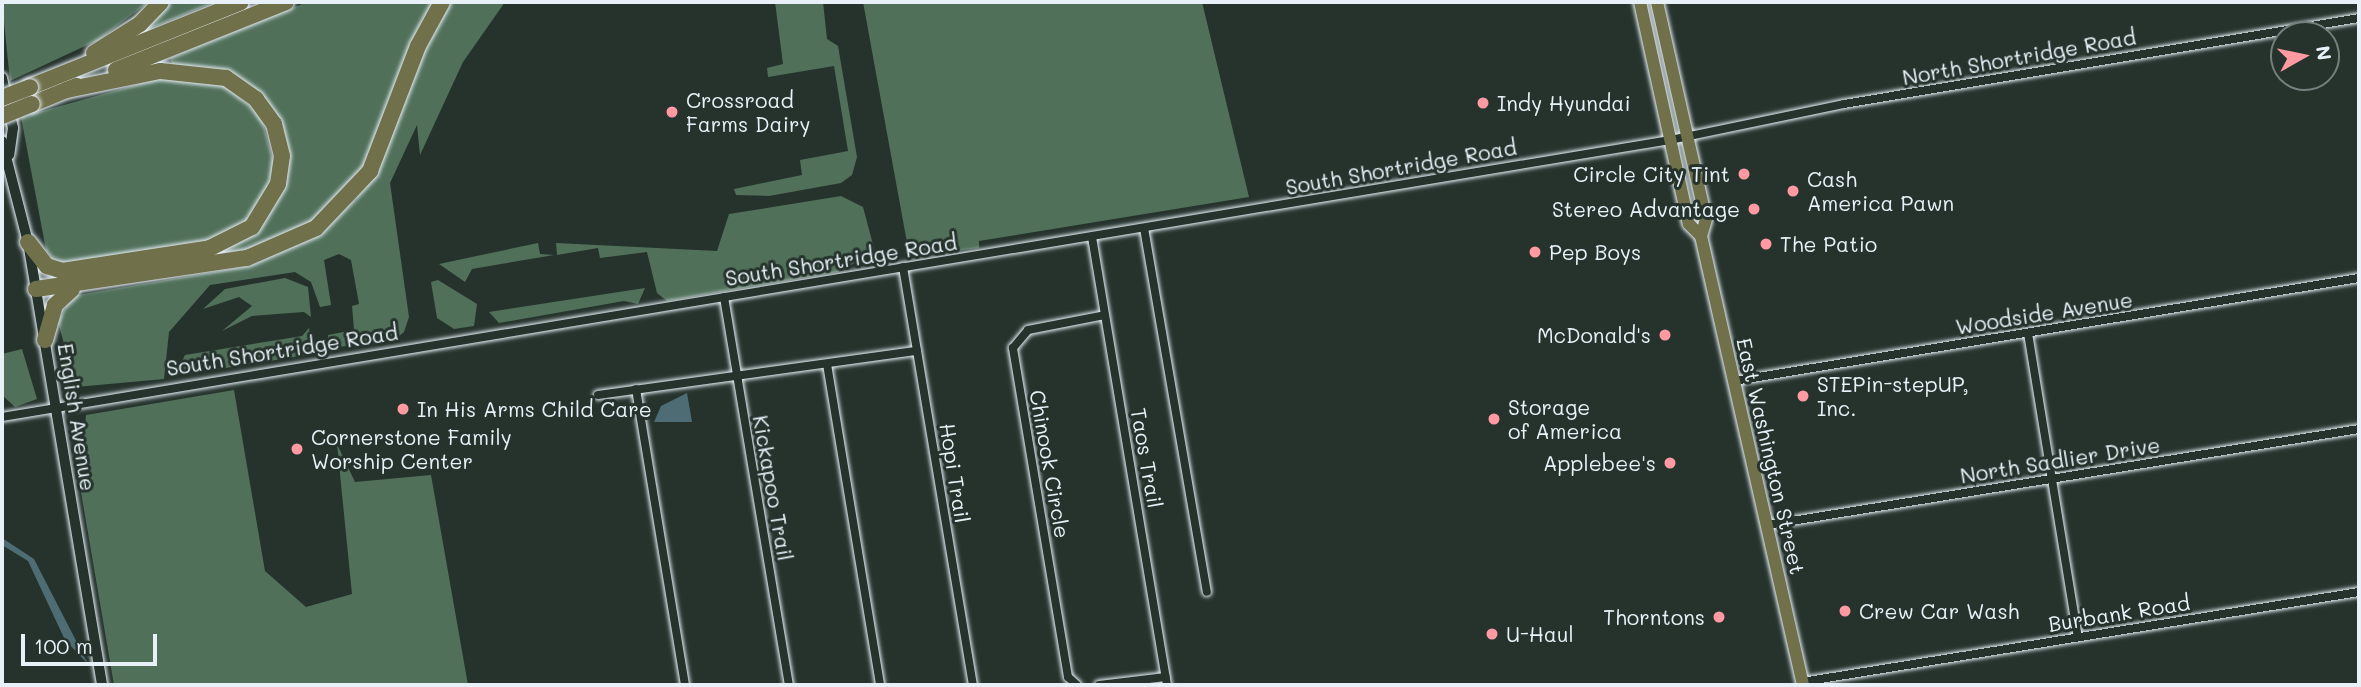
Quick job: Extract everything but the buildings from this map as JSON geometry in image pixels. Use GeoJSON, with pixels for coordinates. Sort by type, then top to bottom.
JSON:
{"type":"FeatureCollection","features":[{"type":"Feature","properties":{"kind":"highway"},"geometry":{"type":"LineString","coordinates":[[2,116],[50,80],[133,29],[160,2]]}},
{"type":"Feature","properties":{"kind":"highway"},"geometry":{"type":"LineString","coordinates":[[50,80],[241,2]]}},
{"type":"Feature","properties":{"kind":"highway"},"geometry":{"type":"LineString","coordinates":[[67,90],[286,2]]}},
{"type":"Feature","properties":{"kind":"highway"},"geometry":{"type":"LineString","coordinates":[[28,242],[49,268],[75,279],[256,256],[323,223],[376,160],[418,46],[442,2]]}},
{"type":"Feature","properties":{"kind":"highway"},"geometry":{"type":"LineString","coordinates":[[2,99],[67,90],[146,72],[216,75],[263,107],[277,132],[282,162],[266,211],[231,241],[36,289]]}},
{"type":"Feature","properties":{"kind":"highway"},"geometry":{"type":"LineString","coordinates":[[45,340],[55,305],[75,279]]}},
{"type":"Feature","properties":{"kind":"main road","name":"East Washington Street"},"geometry":{"type":"LineString","coordinates":[[1640,2],[1689,224],[1701,236]]}},
{"type":"Feature","properties":{"kind":"main road","name":"East Washington Street"},"geometry":{"type":"LineString","coordinates":[[1657,2],[1706,219],[1701,236],[1802,684]]}},
{"type":"Feature","properties":{"kind":"street","name":"North Shortridge Road"},"geometry":{"type":"LineString","coordinates":[[1687,137],[2359,18]]}},
{"type":"Feature","properties":{"kind":"street","name":"English Avenue"},"geometry":{"type":"LineString","coordinates":[[2,78],[13,128],[9,155]]}},
{"type":"Feature","properties":{"kind":"street","name":"South Shortridge Road"},"geometry":{"type":"LineString","coordinates":[[2,417],[55,406],[1687,137]]}},
{"type":"Feature","properties":{"kind":"street","name":"English Avenue"},"geometry":{"type":"LineString","coordinates":[[2,141],[9,155],[28,242],[102,685]]}},
{"type":"Feature","properties":{"kind":"street"},"geometry":{"type":"LineString","coordinates":[[1144,228],[1207,592]]}},
{"type":"Feature","properties":{"kind":"street","name":"Taos Trail"},"geometry":{"type":"LineString","coordinates":[[1092,237],[1166,681]]}},
{"type":"Feature","properties":{"kind":"street","name":"Hopi Trail"},"geometry":{"type":"LineString","coordinates":[[903,267],[973,685]]}},
{"type":"Feature","properties":{"kind":"street","name":"Woodside Avenue"},"geometry":{"type":"LineString","coordinates":[[1734,381],[2359,278]]}},
{"type":"Feature","properties":{"kind":"street","name":"Kickapoo Trail"},"geometry":{"type":"LineString","coordinates":[[724,297],[789,685]]}},
{"type":"Feature","properties":{"kind":"street","name":"Chinook Circle"},"geometry":{"type":"LineString","coordinates":[[1077,685],[1068,677],[1013,348],[1028,330],[1105,315]]}},
{"type":"Feature","properties":{"kind":"street"},"geometry":{"type":"LineString","coordinates":[[2028,333],[2078,637]]}},
{"type":"Feature","properties":{"kind":"street"},"geometry":{"type":"LineString","coordinates":[[598,395],[917,351]]}},
{"type":"Feature","properties":{"kind":"street"},"geometry":{"type":"LineString","coordinates":[[827,364],[880,685]]}},
{"type":"Feature","properties":{"kind":"street"},"geometry":{"type":"LineString","coordinates":[[636,389],[685,685]]}},
{"type":"Feature","properties":{"kind":"street","name":"North Sadlier Drive"},"geometry":{"type":"LineString","coordinates":[[1767,525],[2359,429]]}},
{"type":"Feature","properties":{"kind":"street","name":"Burbank Road"},"geometry":{"type":"LineString","coordinates":[[1802,684],[2359,592]]}},
{"type":"Feature","properties":{"kind":"street"},"geometry":{"type":"LineString","coordinates":[[1099,685],[1166,681]]}},
{"type":"Feature","properties":{"kind":"green space"},"geometry":{"type":"Polygon","coordinates":[[[2,2],[149,2],[98,40],[10,81],[2,2]]]}},
{"type":"Feature","properties":{"kind":"green space"},"geometry":{"type":"Polygon","coordinates":[[[167,2],[215,2],[141,32],[167,2]]]}},
{"type":"Feature","properties":{"kind":"green space"},"geometry":{"type":"Polygon","coordinates":[[[307,2],[437,2],[376,152],[330,212],[275,245],[166,263],[262,225],[284,182],[284,135],[222,70],[172,64],[170,58],[307,2]]]}},
{"type":"Feature","properties":{"kind":"green space"},"geometry":{"type":"Polygon","coordinates":[[[449,2],[505,2],[463,62],[420,155],[417,125],[390,183],[409,317],[404,332],[393,341],[329,348],[328,335],[354,330],[352,306],[359,304],[351,260],[339,254],[324,260],[331,305],[320,307],[311,282],[295,272],[210,285],[169,332],[164,379],[76,387],[58,322],[72,296],[250,266],[301,243],[356,200],[388,147],[419,57],[449,2]]]}},
{"type":"Feature","properties":{"kind":"green space"},"geometry":{"type":"Polygon","coordinates":[[[775,2],[823,2],[827,39],[838,46],[857,157],[852,175],[841,183],[769,196],[736,195],[734,189],[802,175],[800,160],[848,151],[834,66],[768,77],[767,68],[783,64],[775,2]]]}},
{"type":"Feature","properties":{"kind":"green space"},"geometry":{"type":"Polygon","coordinates":[[[863,2],[1202,2],[1249,197],[979,241],[979,248],[929,254],[908,248],[863,2]]]}},
{"type":"Feature","properties":{"kind":"green space"},"geometry":{"type":"Polygon","coordinates":[[[168,76],[223,84],[261,116],[274,164],[260,211],[227,238],[64,264],[54,259],[46,250],[21,117],[168,76]]]}},
{"type":"Feature","properties":{"kind":"green space"},"geometry":{"type":"Polygon","coordinates":[[[841,196],[863,207],[875,252],[838,272],[667,301],[657,293],[647,252],[600,258],[598,248],[557,255],[556,243],[717,251],[729,214],[841,196]]]}},
{"type":"Feature","properties":{"kind":"green space"},"geometry":{"type":"Polygon","coordinates":[[[538,243],[540,254],[554,255],[472,269],[465,282],[439,264],[538,243]]]}},
{"type":"Feature","properties":{"kind":"green space"},"geometry":{"type":"Polygon","coordinates":[[[285,278],[308,287],[311,317],[304,312],[252,316],[222,331],[252,306],[239,297],[203,309],[225,289],[285,278]]]}},
{"type":"Feature","properties":{"kind":"green space"},"geometry":{"type":"Polygon","coordinates":[[[438,280],[477,304],[474,326],[454,329],[437,318],[431,282],[438,280]]]}},
{"type":"Feature","properties":{"kind":"green space"},"geometry":{"type":"Polygon","coordinates":[[[645,288],[638,304],[624,301],[499,323],[489,312],[645,288]]]}},
{"type":"Feature","properties":{"kind":"green space"},"geometry":{"type":"Polygon","coordinates":[[[309,328],[313,354],[188,374],[179,367],[185,355],[302,336],[309,328]]]}},
{"type":"Feature","properties":{"kind":"green space"},"geometry":{"type":"Polygon","coordinates":[[[22,349],[37,399],[15,407],[2,395],[2,354],[22,349]]]}},
{"type":"Feature","properties":{"kind":"green space"},"geometry":{"type":"Polygon","coordinates":[[[234,390],[265,571],[306,607],[352,594],[337,444],[355,482],[431,475],[468,685],[114,685],[80,486],[86,415],[234,390]]]}},
{"type":"Feature","properties":{"kind":"water"},"geometry":{"type":"Polygon","coordinates":[[[687,393],[692,422],[654,422],[661,406],[687,393]]]}},
{"type":"Feature","properties":{"kind":"water"},"geometry":{"type":"Polygon","coordinates":[[[2,538],[34,559],[88,664],[65,640],[28,561],[2,545],[2,538]]]}},
{"type":"Feature","properties":{"kind":"place","name":"Indy Hyundai"},"geometry":{"type":"Point","coordinates":[1483,103]}},
{"type":"Feature","properties":{"kind":"place","name":"Crossroad Farms Dairy"},"geometry":{"type":"Point","coordinates":[672,112]}},
{"type":"Feature","properties":{"kind":"place","name":"Circle City Tint"},"geometry":{"type":"Point","coordinates":[1744,174]}},
{"type":"Feature","properties":{"kind":"place","name":"Cash America Pawn"},"geometry":{"type":"Point","coordinates":[1793,191]}},
{"type":"Feature","properties":{"kind":"place","name":"Stereo Advantage"},"geometry":{"type":"Point","coordinates":[1754,209]}},
{"type":"Feature","properties":{"kind":"place","name":"The Patio"},"geometry":{"type":"Point","coordinates":[1766,244]}},
{"type":"Feature","properties":{"kind":"place","name":"Pep Boys"},"geometry":{"type":"Point","coordinates":[1535,252]}},
{"type":"Feature","properties":{"kind":"place","name":"McDonald's"},"geometry":{"type":"Point","coordinates":[1665,335]}},
{"type":"Feature","properties":{"kind":"place","name":"STEPin-stepUP, Inc."},"geometry":{"type":"Point","coordinates":[1803,396]}},
{"type":"Feature","properties":{"kind":"place","name":"In His Arms Child Care"},"geometry":{"type":"Point","coordinates":[403,409]}},
{"type":"Feature","properties":{"kind":"place","name":"Storage of America"},"geometry":{"type":"Point","coordinates":[1494,419]}},
{"type":"Feature","properties":{"kind":"place","name":"Cornerstone Family Worship Center"},"geometry":{"type":"Point","coordinates":[297,449]}},
{"type":"Feature","properties":{"kind":"place","name":"Applebee's"},"geometry":{"type":"Point","coordinates":[1670,463]}},
{"type":"Feature","properties":{"kind":"place","name":"Crew Car Wash"},"geometry":{"type":"Point","coordinates":[1845,611]}},
{"type":"Feature","properties":{"kind":"place","name":"Thorntons"},"geometry":{"type":"Point","coordinates":[1719,617]}},
{"type":"Feature","properties":{"kind":"place","name":"U-Haul"},"geometry":{"type":"Point","coordinates":[1492,634]}}]}
